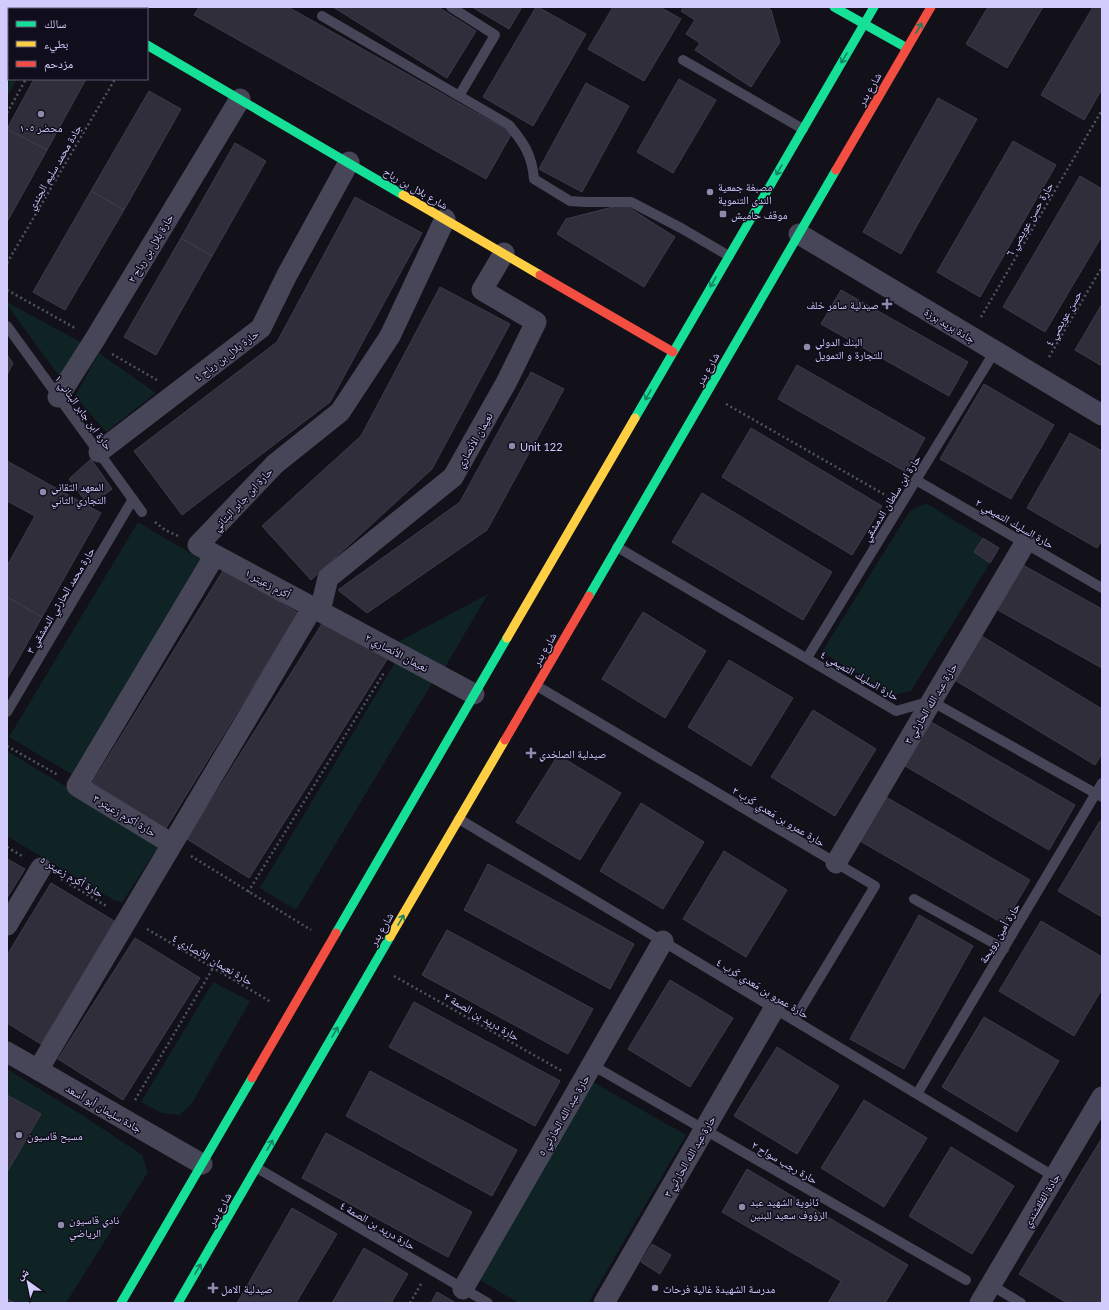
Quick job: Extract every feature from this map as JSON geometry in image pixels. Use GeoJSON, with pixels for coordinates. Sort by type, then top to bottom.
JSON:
{"type":"FeatureCollection","features":[{"type":"Feature","properties":{"kind":"main road"},"geometry":{"type":"LineString","coordinates":[[834,7],[907,48]]}},
{"type":"Feature","properties":{"kind":"main road"},"geometry":{"type":"LineString","coordinates":[[121,1303],[874,7]]}},
{"type":"Feature","properties":{"kind":"main road","name":"شارع بدر"},"geometry":{"type":"LineString","coordinates":[[178,1303],[931,7]]}},
{"type":"Feature","properties":{"kind":"main road","name":"شارع بلال بن رباح"},"geometry":{"type":"LineString","coordinates":[[148,46],[673,352]]}},
{"type":"Feature","properties":{"kind":"street","name":"حارة بلال بن رباح ٢"},"geometry":{"type":"LineString","coordinates":[[58,396],[94,341],[240,99]]}},
{"type":"Feature","properties":{"kind":"street","name":"حارة بلال بن رباح ٤"},"geometry":{"type":"LineString","coordinates":[[99,452],[261,328],[287,275],[349,162]]}},
{"type":"Feature","properties":{"kind":"street","name":"حارة ابن جابر البتاني"},"geometry":{"type":"LineString","coordinates":[[77,786],[207,550],[275,464],[340,412],[390,336],[444,218]]}},
{"type":"Feature","properties":{"kind":"street","name":"جادة بريد برزة"},"geometry":{"type":"LineString","coordinates":[[799,234],[1102,415]]}},
{"type":"Feature","properties":{"kind":"street","name":"نعيمان الأنصاري"},"geometry":{"type":"LineString","coordinates":[[317,609],[328,578],[453,477],[506,383],[536,322],[482,290],[504,254]]}},
{"type":"Feature","properties":{"kind":"street","name":"حارة عبد الله الحارثي ٣"},"geometry":{"type":"LineString","coordinates":[[836,863],[1025,543]]}},
{"type":"Feature","properties":{"kind":"street","name":"أكرم زعيتر ١"},"geometry":{"type":"LineString","coordinates":[[207,550],[317,609]]}},
{"type":"Feature","properties":{"kind":"street","name":"نعيمان الأنصاري ٢"},"geometry":{"type":"LineString","coordinates":[[317,609],[474,694]]}},
{"type":"Feature","properties":{"kind":"street"},"geometry":{"type":"LineString","coordinates":[[38,1070],[172,844],[317,609]]}},
{"type":"Feature","properties":{"kind":"street","name":"حارة أكرم زعيتر ٣"},"geometry":{"type":"LineString","coordinates":[[77,786],[172,844]]}},
{"type":"Feature","properties":{"kind":"street"},"geometry":{"type":"LineString","coordinates":[[7,925],[42,868]]}},
{"type":"Feature","properties":{"kind":"street","name":"حارة عبد الله الحارثي ٥"},"geometry":{"type":"LineString","coordinates":[[463,1289],[663,941]]}},
{"type":"Feature","properties":{"kind":"street","name":"حارة عبد الله الحارثي ٣"},"geometry":{"type":"LineString","coordinates":[[604,1303],[774,1008]]}},
{"type":"Feature","properties":{"kind":"street","name":"جادة سليمان أبو أسعد"},"geometry":{"type":"LineString","coordinates":[[7,1052],[202,1164]]}},
{"type":"Feature","properties":{"kind":"street","name":"جادة القلقشندي"},"geometry":{"type":"LineString","coordinates":[[980,1303],[1102,1097]]}},
{"type":"Feature","properties":{"kind":"lane"},"geometry":{"type":"LineString","coordinates":[[451,7],[495,35],[459,96]]}},
{"type":"Feature","properties":{"kind":"lane"},"geometry":{"type":"LineString","coordinates":[[322,16],[509,125],[525,145],[533,165],[534,179],[564,197],[570,200],[585,202],[632,202],[729,256]]}},
{"type":"Feature","properties":{"kind":"lane"},"geometry":{"type":"LineString","coordinates":[[683,60],[803,129]]}},
{"type":"Feature","properties":{"kind":"lane","name":"حارة ابن جابر البتاني ١"},"geometry":{"type":"LineString","coordinates":[[7,326],[142,512]]}},
{"type":"Feature","properties":{"kind":"lane","name":"حارة ابن سلطان الدمشقي"},"geometry":{"type":"LineString","coordinates":[[807,658],[995,351]]}},
{"type":"Feature","properties":{"kind":"lane","name":"حارة السليك التميمي ٢"},"geometry":{"type":"LineString","coordinates":[[916,480],[1102,588]]}},
{"type":"Feature","properties":{"kind":"lane","name":"حارة محمد الحارثي الدمشقي ٣"},"geometry":{"type":"LineString","coordinates":[[7,712],[133,499]]}},
{"type":"Feature","properties":{"kind":"lane","name":"حارة السليك التميمي ٤"},"geometry":{"type":"LineString","coordinates":[[617,547],[896,710],[931,701]]}},
{"type":"Feature","properties":{"kind":"lane","name":"حارة عمرو بن مَعدي كَرب ٢"},"geometry":{"type":"LineString","coordinates":[[537,686],[874,886],[794,1020]]}},
{"type":"Feature","properties":{"kind":"lane"},"geometry":{"type":"LineString","coordinates":[[931,701],[1099,795]]}},
{"type":"Feature","properties":{"kind":"lane","name":"حارة أمين رويحة"},"geometry":{"type":"LineString","coordinates":[[917,1094],[1004,948],[1099,795],[1102,783]]}},
{"type":"Feature","properties":{"kind":"lane","name":"حارة عمرو بن مَعدي كَرب ٤"},"geometry":{"type":"LineString","coordinates":[[459,819],[1054,1177]]}},
{"type":"Feature","properties":{"kind":"lane"},"geometry":{"type":"LineString","coordinates":[[914,899],[1004,948]]}},
{"type":"Feature","properties":{"kind":"lane","name":"حارة رجب سواح ٢"},"geometry":{"type":"LineString","coordinates":[[587,1073],[704,1129],[966,1280]]}},
{"type":"Feature","properties":{"kind":"lane","name":"حارة دريد بن الصمة ٤"},"geometry":{"type":"LineString","coordinates":[[257,1168],[488,1303]]}},
{"type":"Feature","properties":{"kind":"lane"},"geometry":{"type":"LineString","coordinates":[[991,1285],[1022,1303]]}},
{"type":"Feature","properties":{"kind":"path"},"geometry":{"type":"LineString","coordinates":[[7,112],[25,80]]}},
{"type":"Feature","properties":{"kind":"path","name":"جادة محمد سليم الجندي"},"geometry":{"type":"LineString","coordinates":[[7,263],[114,80]]}},
{"type":"Feature","properties":{"kind":"path","name":"حارة حسن عويصي ٦"},"geometry":{"type":"LineString","coordinates":[[970,337],[1102,110]]}},
{"type":"Feature","properties":{"kind":"path","name":"حسن عويصي ٤"},"geometry":{"type":"LineString","coordinates":[[1037,377],[1102,266]]}},
{"type":"Feature","properties":{"kind":"path"},"geometry":{"type":"LineString","coordinates":[[7,290],[178,392]]}},
{"type":"Feature","properties":{"kind":"path"},"geometry":{"type":"LineString","coordinates":[[707,392],[736,411],[901,504]]}},
{"type":"Feature","properties":{"kind":"path"},"geometry":{"type":"LineString","coordinates":[[142,512],[165,530],[207,550]]}},
{"type":"Feature","properties":{"kind":"path"},"geometry":{"type":"LineString","coordinates":[[248,892],[397,652]]}},
{"type":"Feature","properties":{"kind":"path"},"geometry":{"type":"LineString","coordinates":[[7,746],[77,786]]}},
{"type":"Feature","properties":{"kind":"path"},"geometry":{"type":"LineString","coordinates":[[172,844],[331,942]]}},
{"type":"Feature","properties":{"kind":"path","name":"حارة أكرم زعيتر ٥"},"geometry":{"type":"LineString","coordinates":[[7,847],[128,918]]}},
{"type":"Feature","properties":{"kind":"path","name":"حارة نعيمان الأنصاري ٤"},"geometry":{"type":"LineString","coordinates":[[128,918],[290,1013]]}},
{"type":"Feature","properties":{"kind":"path","name":"حارة دريد بن الصمة ٢"},"geometry":{"type":"LineString","coordinates":[[375,964],[587,1073]]}},
{"type":"Feature","properties":{"kind":"path"},"geometry":{"type":"LineString","coordinates":[[124,1119],[213,968]]}},
{"type":"Feature","properties":{"kind":"path"},"geometry":{"type":"LineString","coordinates":[[410,1303],[429,1269]]}},
{"type":"Feature","properties":{"kind":"green space"},"geometry":{"type":"Polygon","coordinates":[[[7,41],[8,80],[16,80],[7,97],[7,41]]]}},
{"type":"Feature","properties":{"kind":"green space"},"geometry":{"type":"Polygon","coordinates":[[[7,302],[84,344],[62,380],[7,305],[7,302]]]}},
{"type":"Feature","properties":{"kind":"green space"},"geometry":{"type":"Polygon","coordinates":[[[99,353],[156,393],[106,432],[75,396],[99,353]]]}},
{"type":"Feature","properties":{"kind":"green space"},"geometry":{"type":"Polygon","coordinates":[[[926,503],[983,538],[974,552],[990,563],[911,691],[893,695],[822,652],[909,512],[926,503]]]}},
{"type":"Feature","properties":{"kind":"green space"},"geometry":{"type":"Polygon","coordinates":[[[138,522],[202,560],[73,775],[9,737],[138,522]]]}},
{"type":"Feature","properties":{"kind":"green space"},"geometry":{"type":"Polygon","coordinates":[[[488,594],[444,669],[398,642],[488,594]]]}},
{"type":"Feature","properties":{"kind":"green space"},"geometry":{"type":"Polygon","coordinates":[[[396,661],[432,683],[296,910],[260,888],[396,661]]]}},
{"type":"Feature","properties":{"kind":"green space"},"geometry":{"type":"Polygon","coordinates":[[[7,751],[151,838],[158,847],[122,903],[112,899],[7,836],[7,751]]]}},
{"type":"Feature","properties":{"kind":"green space"},"geometry":{"type":"Polygon","coordinates":[[[213,982],[250,1001],[191,1105],[179,1115],[162,1113],[141,1102],[213,982]]]}},
{"type":"Feature","properties":{"kind":"green space","name":"نادي قاسيون الرياضي"},"geometry":{"type":"Polygon","coordinates":[[[7,1069],[82,1115],[142,1155],[148,1172],[66,1303],[15,1303],[7,1299],[7,1069]]]}},
{"type":"Feature","properties":{"kind":"green space"},"geometry":{"type":"Polygon","coordinates":[[[593,1082],[686,1135],[588,1303],[519,1303],[478,1279],[593,1082]]]}},
{"type":"Feature","properties":{"kind":"building"},"geometry":{"type":"Polygon","coordinates":[[[199,7],[288,7],[512,133],[486,179],[194,15],[199,7]]]}},
{"type":"Feature","properties":{"kind":"building"},"geometry":{"type":"Polygon","coordinates":[[[333,7],[438,7],[476,31],[447,78],[333,7]]]}},
{"type":"Feature","properties":{"kind":"building"},"geometry":{"type":"Polygon","coordinates":[[[472,7],[522,7],[509,29],[472,7]]]}},
{"type":"Feature","properties":{"kind":"building"},"geometry":{"type":"Polygon","coordinates":[[[536,7],[586,34],[533,126],[483,97],[536,7]]]}},
{"type":"Feature","properties":{"kind":"building"},"geometry":{"type":"Polygon","coordinates":[[[613,7],[660,7],[681,19],[644,81],[588,49],[613,7]]]}},
{"type":"Feature","properties":{"kind":"building"},"geometry":{"type":"Polygon","coordinates":[[[684,7],[766,7],[771,10],[780,42],[751,87],[695,50],[700,43],[686,34],[695,20],[681,11],[684,7]]]}},
{"type":"Feature","properties":{"kind":"building"},"geometry":{"type":"Polygon","coordinates":[[[988,7],[1043,7],[1007,68],[966,44],[988,7]]]}},
{"type":"Feature","properties":{"kind":"building"},"geometry":{"type":"Polygon","coordinates":[[[1093,7],[1102,7],[1102,89],[1084,120],[1041,95],[1093,7]]]}},
{"type":"Feature","properties":{"kind":"building"},"geometry":{"type":"Polygon","coordinates":[[[679,79],[716,100],[673,173],[637,152],[679,79]]]}},
{"type":"Feature","properties":{"kind":"building","name":"محضر ١٠٥"},"geometry":{"type":"Polygon","coordinates":[[[33,80],[85,80],[47,150],[7,129],[33,80]]]}},
{"type":"Feature","properties":{"kind":"building"},"geometry":{"type":"Polygon","coordinates":[[[586,83],[629,106],[582,192],[539,169],[586,83]]]}},
{"type":"Feature","properties":{"kind":"building"},"geometry":{"type":"Polygon","coordinates":[[[149,91],[181,109],[124,210],[91,191],[149,91]]]}},
{"type":"Feature","properties":{"kind":"building"},"geometry":{"type":"Polygon","coordinates":[[[938,98],[977,119],[901,254],[863,232],[938,98]]]}},
{"type":"Feature","properties":{"kind":"building"},"geometry":{"type":"Polygon","coordinates":[[[7,129],[47,150],[7,222],[7,129]]]}},
{"type":"Feature","properties":{"kind":"building"},"geometry":{"type":"Polygon","coordinates":[[[1013,141],[1056,165],[980,297],[937,272],[1013,141]]]}},
{"type":"Feature","properties":{"kind":"building"},"geometry":{"type":"Polygon","coordinates":[[[235,143],[266,161],[212,256],[181,238],[235,143]]]}},
{"type":"Feature","properties":{"kind":"building"},"geometry":{"type":"Polygon","coordinates":[[[1080,176],[1102,189],[1102,236],[1045,332],[1003,307],[1080,176]]]}},
{"type":"Feature","properties":{"kind":"building"},"geometry":{"type":"Polygon","coordinates":[[[91,191],[124,210],[65,310],[33,292],[91,191]]]}},
{"type":"Feature","properties":{"kind":"building"},"geometry":{"type":"Polygon","coordinates":[[[355,197],[422,233],[330,402],[182,515],[134,451],[277,342],[355,197]]]}},
{"type":"Feature","properties":{"kind":"building"},"geometry":{"type":"Polygon","coordinates":[[[617,206],[628,207],[675,237],[644,287],[557,234],[566,219],[617,206]]]}},
{"type":"Feature","properties":{"kind":"building"},"geometry":{"type":"Polygon","coordinates":[[[181,238],[212,256],[156,355],[124,337],[181,238]]]}},
{"type":"Feature","properties":{"kind":"building"},"geometry":{"type":"Polygon","coordinates":[[[440,287],[510,324],[432,469],[311,580],[262,526],[361,436],[440,287]]]}},
{"type":"Feature","properties":{"kind":"building"},"geometry":{"type":"Polygon","coordinates":[[[841,290],[968,362],[949,396],[821,324],[841,290]]]}},
{"type":"Feature","properties":{"kind":"building"},"geometry":{"type":"Polygon","coordinates":[[[1102,304],[1102,366],[1075,350],[1102,304]]]}},
{"type":"Feature","properties":{"kind":"building"},"geometry":{"type":"Polygon","coordinates":[[[7,355],[13,363],[7,375],[7,355]]]}},
{"type":"Feature","properties":{"kind":"building"},"geometry":{"type":"Polygon","coordinates":[[[797,365],[925,438],[906,472],[778,399],[797,365]]]}},
{"type":"Feature","properties":{"kind":"building","name":"Unit 122"},"geometry":{"type":"Polygon","coordinates":[[[531,372],[564,389],[487,530],[367,613],[338,590],[460,502],[531,372]]]}},
{"type":"Feature","properties":{"kind":"building"},"geometry":{"type":"Polygon","coordinates":[[[984,384],[1054,425],[1011,499],[940,459],[984,384]]]}},
{"type":"Feature","properties":{"kind":"building"},"geometry":{"type":"Polygon","coordinates":[[[751,428],[882,506],[852,555],[722,477],[751,428]]]}},
{"type":"Feature","properties":{"kind":"building"},"geometry":{"type":"Polygon","coordinates":[[[1070,433],[1102,451],[1102,540],[1097,548],[1027,508],[1070,433]]]}},
{"type":"Feature","properties":{"kind":"building"},"geometry":{"type":"Polygon","coordinates":[[[91,459],[112,489],[89,506],[69,479],[91,459]]]}},
{"type":"Feature","properties":{"kind":"building"},"geometry":{"type":"Polygon","coordinates":[[[7,461],[101,513],[42,617],[7,597],[7,566],[35,516],[7,501],[7,461]]]}},
{"type":"Feature","properties":{"kind":"building"},"geometry":{"type":"Polygon","coordinates":[[[702,493],[832,572],[803,620],[672,542],[702,493]]]}},
{"type":"Feature","properties":{"kind":"building"},"geometry":{"type":"Polygon","coordinates":[[[983,538],[999,548],[990,563],[974,552],[983,538]]]}},
{"type":"Feature","properties":{"kind":"building"},"geometry":{"type":"Polygon","coordinates":[[[1021,564],[1102,609],[1102,668],[996,609],[1021,564]]]}},
{"type":"Feature","properties":{"kind":"building"},"geometry":{"type":"Polygon","coordinates":[[[224,569],[298,613],[163,833],[89,788],[224,569]]]}},
{"type":"Feature","properties":{"kind":"building"},"geometry":{"type":"Polygon","coordinates":[[[7,597],[42,617],[7,679],[7,597]]]}},
{"type":"Feature","properties":{"kind":"building"},"geometry":{"type":"Polygon","coordinates":[[[643,612],[706,651],[665,718],[602,679],[643,612]]]}},
{"type":"Feature","properties":{"kind":"building"},"geometry":{"type":"Polygon","coordinates":[[[325,619],[388,658],[249,878],[187,839],[325,619]]]}},
{"type":"Feature","properties":{"kind":"building"},"geometry":{"type":"Polygon","coordinates":[[[980,635],[1102,709],[1102,754],[1095,765],[953,679],[980,635]]]}},
{"type":"Feature","properties":{"kind":"building"},"geometry":{"type":"Polygon","coordinates":[[[729,660],[793,698],[751,766],[688,727],[729,660]]]}},
{"type":"Feature","properties":{"kind":"building"},"geometry":{"type":"Polygon","coordinates":[[[813,710],[876,749],[835,816],[771,777],[813,710]]]}},
{"type":"Feature","properties":{"kind":"building"},"geometry":{"type":"Polygon","coordinates":[[[931,722],[1075,805],[1049,850],[905,766],[931,722]]]}},
{"type":"Feature","properties":{"kind":"building"},"geometry":{"type":"Polygon","coordinates":[[[558,755],[621,793],[580,860],[516,822],[558,755]]]}},
{"type":"Feature","properties":{"kind":"building"},"geometry":{"type":"Polygon","coordinates":[[[886,797],[1030,880],[1004,924],[860,841],[886,797]]]}},
{"type":"Feature","properties":{"kind":"building"},"geometry":{"type":"Polygon","coordinates":[[[641,803],[704,842],[663,909],[600,871],[641,803]]]}},
{"type":"Feature","properties":{"kind":"building"},"geometry":{"type":"Polygon","coordinates":[[[1100,821],[1102,822],[1102,917],[1058,891],[1100,821]]]}},
{"type":"Feature","properties":{"kind":"building"},"geometry":{"type":"Polygon","coordinates":[[[724,851],[787,890],[746,957],[683,919],[724,851]]]}},
{"type":"Feature","properties":{"kind":"building"},"geometry":{"type":"Polygon","coordinates":[[[7,859],[25,869],[7,898],[7,859]]]}},
{"type":"Feature","properties":{"kind":"building"},"geometry":{"type":"Polygon","coordinates":[[[488,864],[634,944],[610,989],[464,910],[488,864]]]}},
{"type":"Feature","properties":{"kind":"building"},"geometry":{"type":"Polygon","coordinates":[[[51,883],[116,922],[41,1044],[7,1023],[7,955],[51,883]]]}},
{"type":"Feature","properties":{"kind":"building"},"geometry":{"type":"Polygon","coordinates":[[[919,915],[973,946],[904,1069],[850,1039],[919,915]]]}},
{"type":"Feature","properties":{"kind":"building"},"geometry":{"type":"Polygon","coordinates":[[[1041,921],[1102,957],[1102,989],[1074,1036],[999,991],[1041,921]]]}},
{"type":"Feature","properties":{"kind":"building"},"geometry":{"type":"Polygon","coordinates":[[[447,930],[593,1009],[568,1054],[422,975],[447,930]]]}},
{"type":"Feature","properties":{"kind":"building"},"geometry":{"type":"Polygon","coordinates":[[[135,938],[200,978],[123,1100],[58,1059],[135,938]]]}},
{"type":"Feature","properties":{"kind":"building"},"geometry":{"type":"Polygon","coordinates":[[[670,980],[733,1018],[690,1087],[628,1049],[670,980]]]}},
{"type":"Feature","properties":{"kind":"building"},"geometry":{"type":"Polygon","coordinates":[[[414,1002],[560,1081],[535,1126],[389,1047],[414,1002]]]}},
{"type":"Feature","properties":{"kind":"building"},"geometry":{"type":"Polygon","coordinates":[[[984,1017],[1059,1061],[1017,1132],[942,1087],[984,1017]]]}},
{"type":"Feature","properties":{"kind":"building"},"geometry":{"type":"Polygon","coordinates":[[[777,1047],[839,1086],[797,1154],[734,1116],[777,1047]]]}},
{"type":"Feature","properties":{"kind":"building"},"geometry":{"type":"Polygon","coordinates":[[[370,1071],[517,1150],[492,1196],[346,1116],[370,1071]]]}},
{"type":"Feature","properties":{"kind":"building"},"geometry":{"type":"Polygon","coordinates":[[[7,1095],[41,1114],[7,1172],[7,1095]]]}},
{"type":"Feature","properties":{"kind":"building"},"geometry":{"type":"Polygon","coordinates":[[[864,1100],[927,1138],[884,1207],[821,1168],[864,1100]]]}},
{"type":"Feature","properties":{"kind":"building"},"geometry":{"type":"Polygon","coordinates":[[[326,1133],[472,1212],[448,1257],[302,1178],[326,1133]]]}},
{"type":"Feature","properties":{"kind":"building"},"geometry":{"type":"Polygon","coordinates":[[[1102,1138],[1102,1303],[1067,1303],[1019,1274],[1102,1138]]]}},
{"type":"Feature","properties":{"kind":"building"},"geometry":{"type":"Polygon","coordinates":[[[951,1147],[1014,1186],[972,1254],[909,1216],[951,1147]]]}},
{"type":"Feature","properties":{"kind":"building"},"geometry":{"type":"Polygon","coordinates":[[[747,1169],[908,1265],[885,1303],[828,1303],[841,1281],[722,1212],[747,1169]]]}},
{"type":"Feature","properties":{"kind":"building"},"geometry":{"type":"Polygon","coordinates":[[[292,1208],[337,1234],[296,1303],[237,1303],[292,1208]]]}},
{"type":"Feature","properties":{"kind":"building"},"geometry":{"type":"Polygon","coordinates":[[[652,1244],[671,1255],[660,1274],[641,1262],[652,1244]]]}},
{"type":"Feature","properties":{"kind":"building"},"geometry":{"type":"Polygon","coordinates":[[[364,1248],[408,1274],[391,1303],[332,1303],[364,1248]]]}},
{"type":"Feature","properties":{"kind":"building"},"geometry":{"type":"Polygon","coordinates":[[[437,1292],[456,1303],[431,1303],[437,1292]]]}},
{"type":"Feature","properties":{"kind":"building"},"geometry":{"type":"Polygon","coordinates":[[[7,1299],[15,1303],[7,1303],[7,1299]]]}},
{"type":"Feature","properties":{"kind":"traffic: fast"},"geometry":{"type":"LineString","coordinates":[[834,7],[907,48]]}},
{"type":"Feature","properties":{"kind":"traffic: fast"},"geometry":{"type":"LineString","coordinates":[[635,418],[874,7]]}},
{"type":"Feature","properties":{"kind":"traffic: fast"},"geometry":{"type":"LineString","coordinates":[[148,46],[403,195]]}},
{"type":"Feature","properties":{"kind":"traffic: fast"},"geometry":{"type":"LineString","coordinates":[[589,596],[836,170]]}},
{"type":"Feature","properties":{"kind":"traffic: fast"},"geometry":{"type":"LineString","coordinates":[[336,933],[507,638]]}},
{"type":"Feature","properties":{"kind":"traffic: fast"},"geometry":{"type":"LineString","coordinates":[[178,1303],[390,937]]}},
{"type":"Feature","properties":{"kind":"traffic: fast"},"geometry":{"type":"LineString","coordinates":[[121,1303],[252,1078]]}},
{"type":"Feature","properties":{"kind":"traffic: slow"},"geometry":{"type":"LineString","coordinates":[[403,195],[540,275]]}},
{"type":"Feature","properties":{"kind":"traffic: slow"},"geometry":{"type":"LineString","coordinates":[[507,638],[635,418]]}},
{"type":"Feature","properties":{"kind":"traffic: slow"},"geometry":{"type":"LineString","coordinates":[[390,937],[505,740]]}},
{"type":"Feature","properties":{"kind":"traffic: jam"},"geometry":{"type":"LineString","coordinates":[[836,170],[931,7]]}},
{"type":"Feature","properties":{"kind":"traffic: jam"},"geometry":{"type":"LineString","coordinates":[[540,275],[673,352]]}},
{"type":"Feature","properties":{"kind":"traffic: jam"},"geometry":{"type":"LineString","coordinates":[[505,740],[589,596]]}},
{"type":"Feature","properties":{"kind":"traffic: jam"},"geometry":{"type":"LineString","coordinates":[[252,1078],[336,933]]}},
{"type":"Feature","properties":{"kind":"place","name":"محضر ١٠٥"},"geometry":{"type":"Point","coordinates":[41,114]}},
{"type":"Feature","properties":{"kind":"place","name":"مصبغة جمعية الندى التنموية"},"geometry":{"type":"Point","coordinates":[710,192]}},
{"type":"Feature","properties":{"kind":"place","name":"موقف حاميش"},"geometry":{"type":"Point","coordinates":[723,214]}},
{"type":"Feature","properties":{"kind":"place","name":"صيدلية سامر خلف"},"geometry":{"type":"Point","coordinates":[887,304]}},
{"type":"Feature","properties":{"kind":"place","name":"البنك الدولي للتجارة و التمويل"},"geometry":{"type":"Point","coordinates":[807,347]}},
{"type":"Feature","properties":{"kind":"place","name":"Unit 122"},"geometry":{"type":"Point","coordinates":[512,446]}},
{"type":"Feature","properties":{"kind":"place","name":"المعهد التقاني التجاري الثاني"},"geometry":{"type":"Point","coordinates":[43,492]}},
{"type":"Feature","properties":{"kind":"place","name":"صيدلية الصلخدي"},"geometry":{"type":"Point","coordinates":[531,753]}},
{"type":"Feature","properties":{"kind":"place","name":"مسبح قاسيون"},"geometry":{"type":"Point","coordinates":[19,1135]}},
{"type":"Feature","properties":{"kind":"place","name":"ثانوية الشهيد عبد الرؤوف سعيد للبنين"},"geometry":{"type":"Point","coordinates":[742,1207]}},
{"type":"Feature","properties":{"kind":"place","name":"نادي قاسيون الرياضي"},"geometry":{"type":"Point","coordinates":[61,1225]}},
{"type":"Feature","properties":{"kind":"place","name":"صيدلية الامل"},"geometry":{"type":"Point","coordinates":[213,1288]}},
{"type":"Feature","properties":{"kind":"place","name":"مدرسة الشهيدة غالية فرحات"},"geometry":{"type":"Point","coordinates":[655,1288]}}]}
